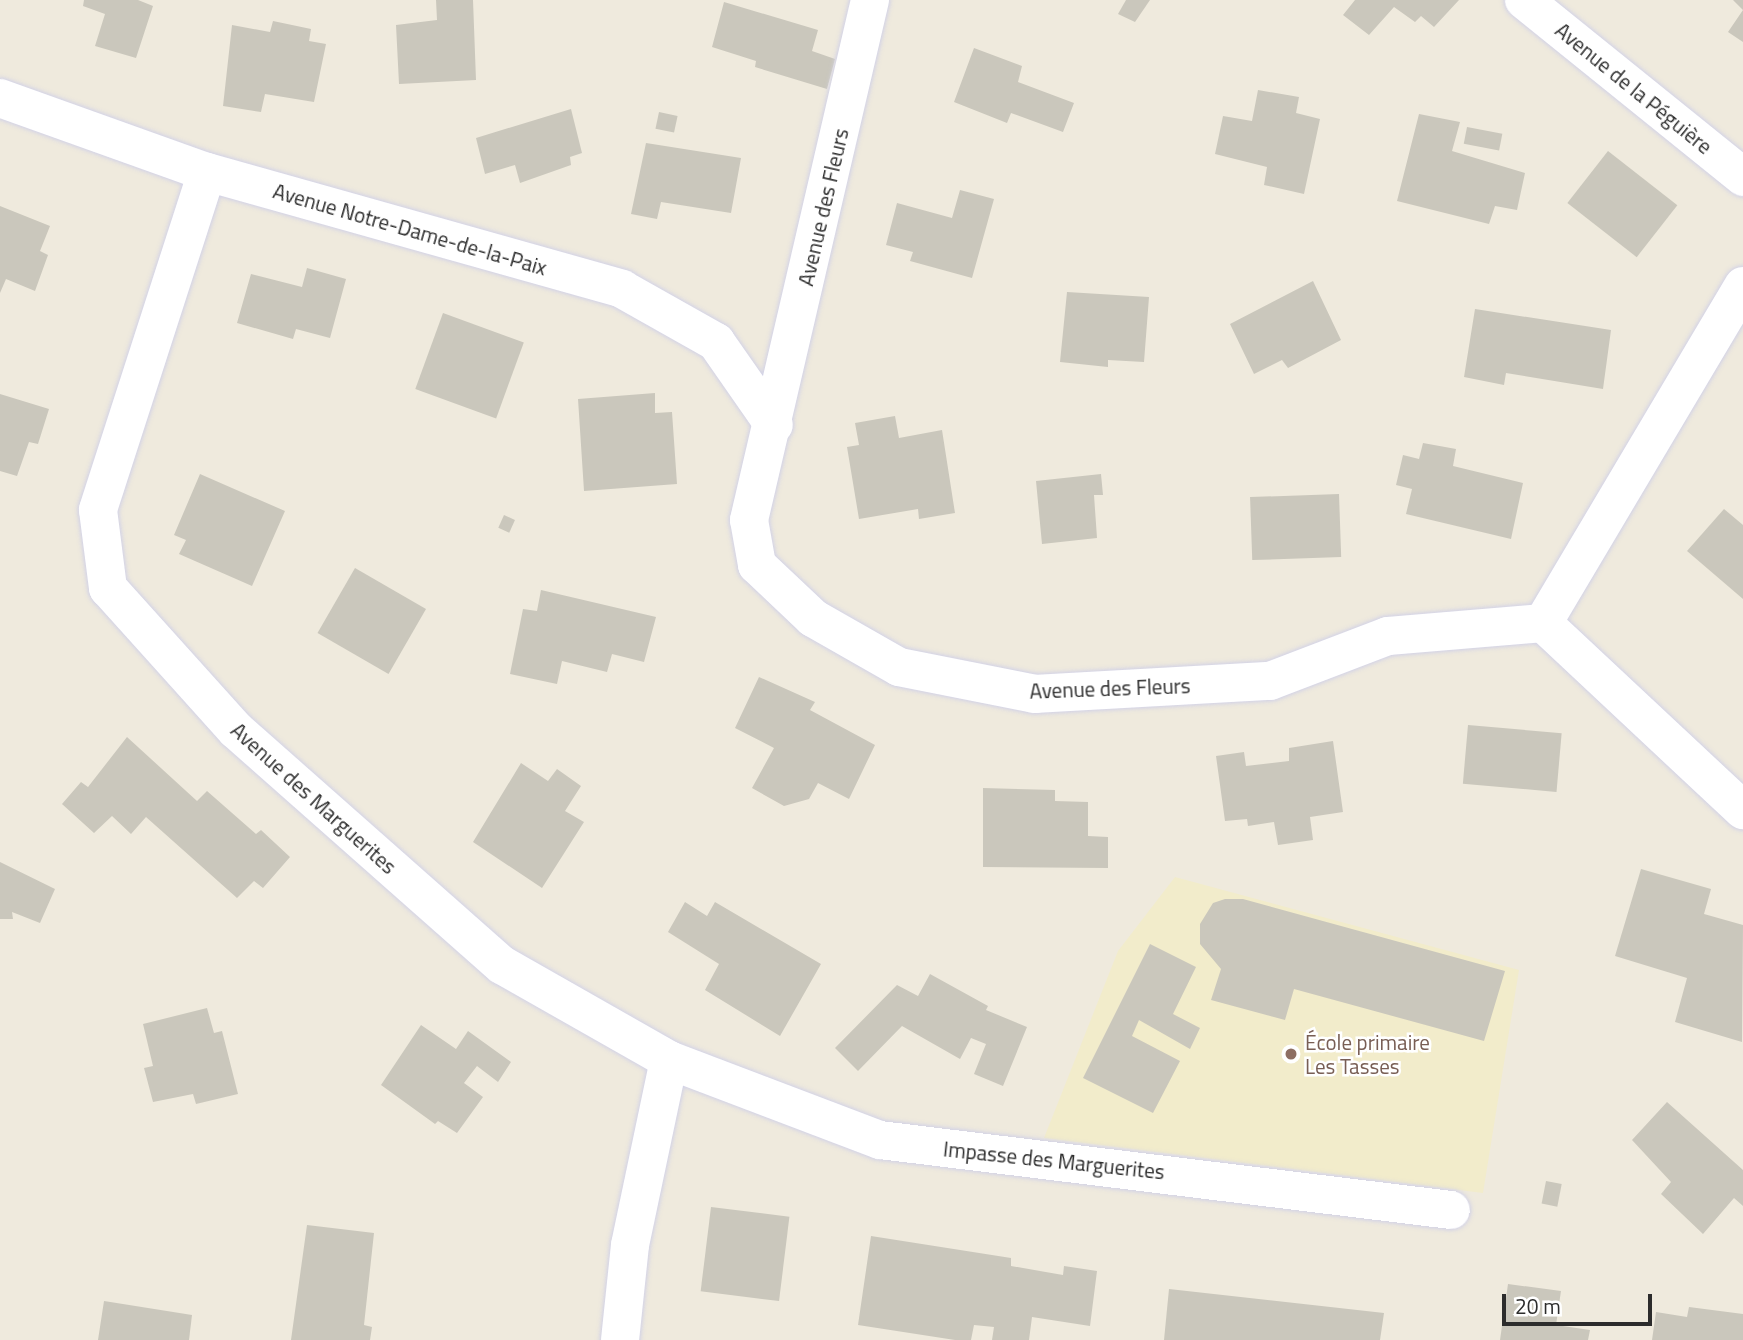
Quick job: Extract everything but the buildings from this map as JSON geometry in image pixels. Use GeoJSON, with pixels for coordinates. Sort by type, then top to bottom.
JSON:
{"type":"FeatureCollection","features":[{"type":"Feature","properties":{"kind":"street","name":"Avenue des Fleurs"},"geometry":{"type":"LineString","coordinates":[[870,0],[774,425],[749,520],[757,565],[813,618],[899,667],[1035,694],[1270,681],[1388,636],[1543,623]]}},
{"type":"Feature","properties":{"kind":"street","name":"Avenue de la Péguière"},"geometry":{"type":"LineString","coordinates":[[1524,0],[1743,177]]}},
{"type":"Feature","properties":{"kind":"street","name":"Avenue Notre-Dame-de-la-Paix"},"geometry":{"type":"LineString","coordinates":[[0,98],[208,172],[622,289],[716,342],[774,425]]}},
{"type":"Feature","properties":{"kind":"street","name":"Avenue des Marguerites"},"geometry":{"type":"LineString","coordinates":[[208,172],[98,510],[108,588],[236,730],[502,965],[669,1060]]}},
{"type":"Feature","properties":{"kind":"street"},"geometry":{"type":"LineString","coordinates":[[1743,286],[1543,623],[1743,810]]}},
{"type":"Feature","properties":{"kind":"street","name":"Impasse des Marguerites"},"geometry":{"type":"LineString","coordinates":[[669,1060],[880,1140],[1451,1210]]}},
{"type":"Feature","properties":{"kind":"street"},"geometry":{"type":"LineString","coordinates":[[620,1340],[630,1245],[669,1060]]}},
{"type":"Feature","properties":{"kind":"shaded area","name":"École primaire Les Tasses"},"geometry":{"type":"Polygon","coordinates":[[[1175,877],[1519,970],[1483,1193],[1044,1138],[1118,951],[1175,877]]]}},
{"type":"Feature","properties":{"kind":"place","name":"École primaire Les Tasses"},"geometry":{"type":"Point","coordinates":[1291,1054]}}]}
